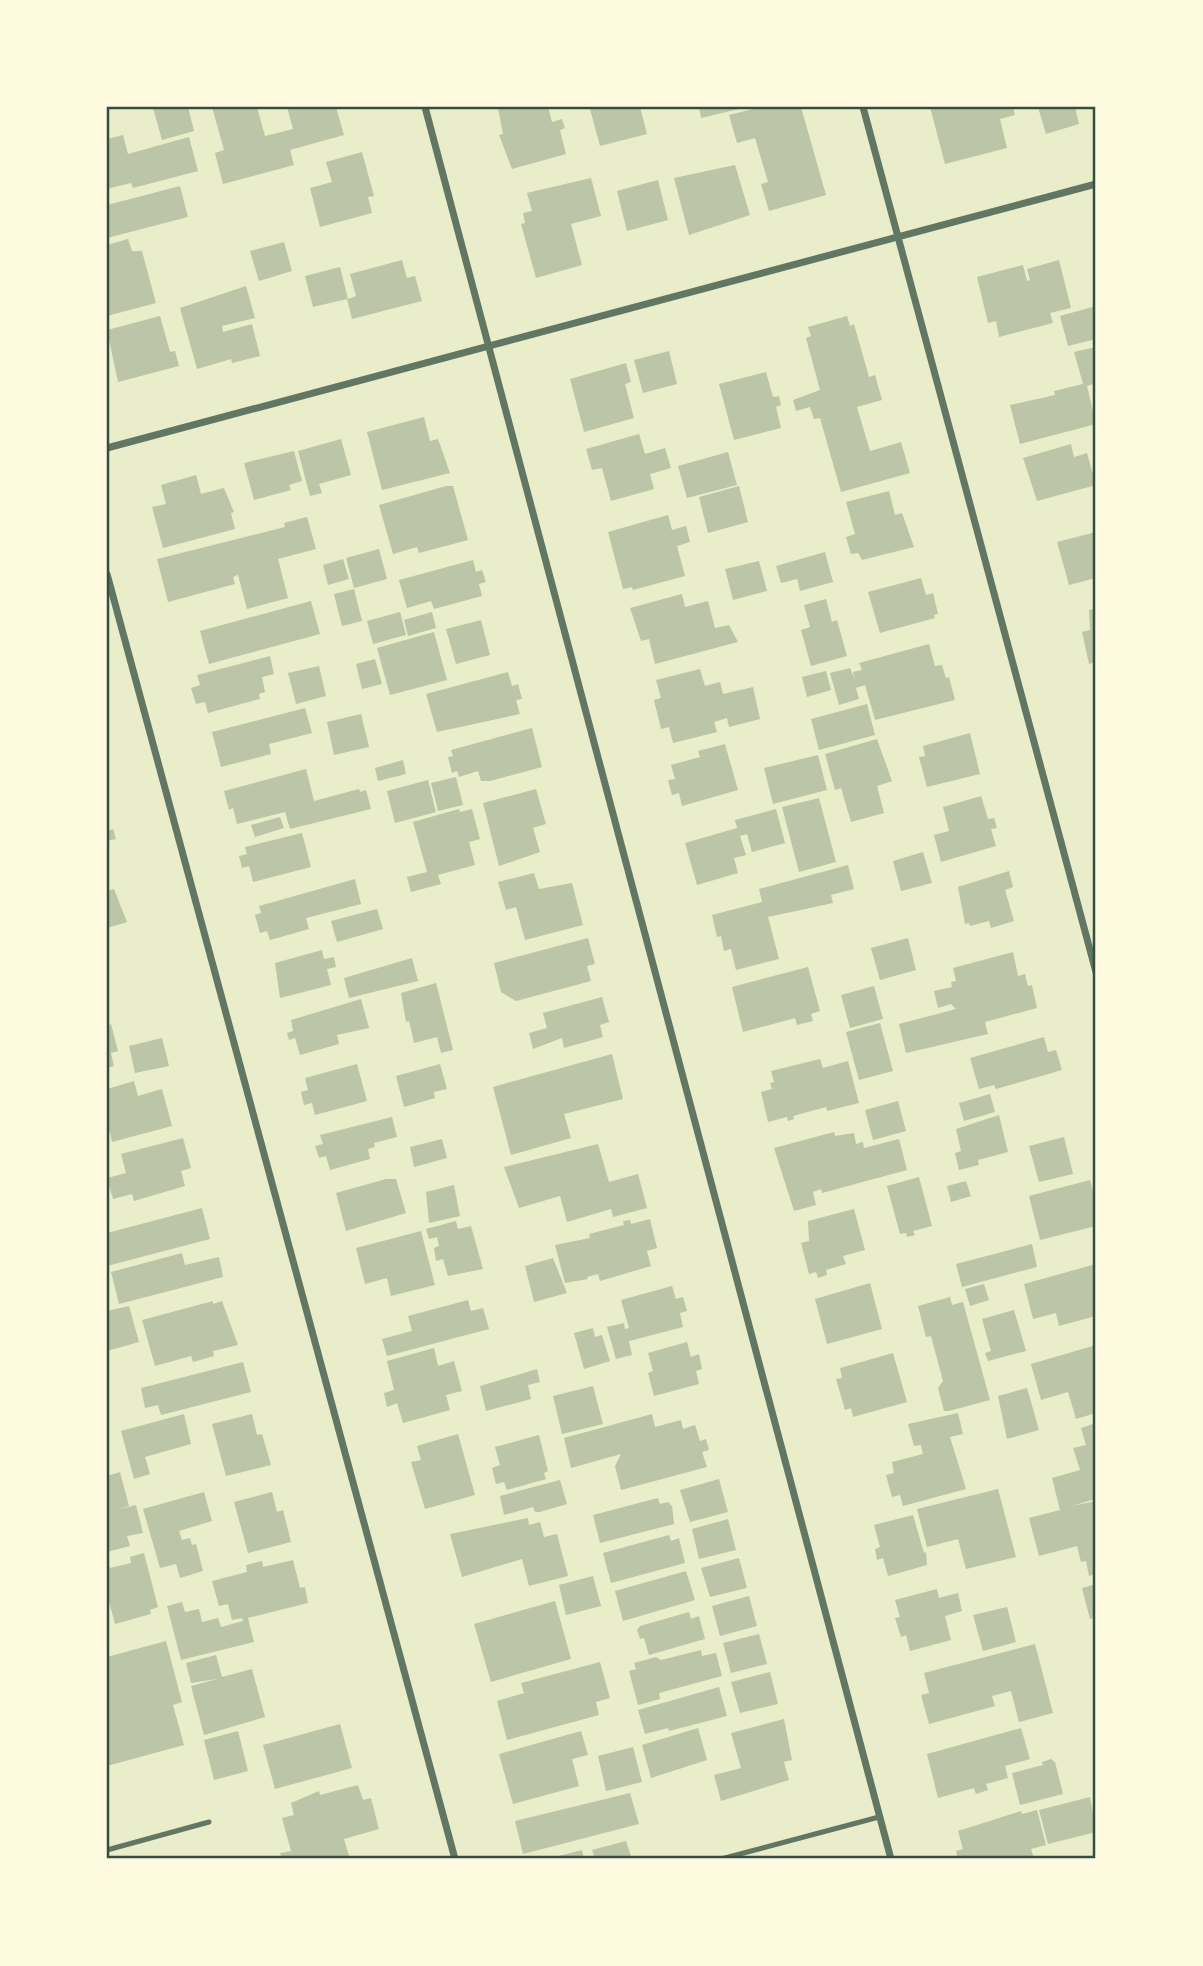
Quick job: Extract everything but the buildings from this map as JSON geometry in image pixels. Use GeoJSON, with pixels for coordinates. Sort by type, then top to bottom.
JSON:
{"type":"FeatureCollection","features":[{"type":"Feature","properties":{"kind":"street"},"geometry":{"type":"LineString","coordinates":[[425,107],[891,1859]]}},
{"type":"Feature","properties":{"kind":"street"},"geometry":{"type":"LineString","coordinates":[[863,107],[1096,972]]}},
{"type":"Feature","properties":{"kind":"street"},"geometry":{"type":"LineString","coordinates":[[107,448],[1096,184]]}},
{"type":"Feature","properties":{"kind":"street"},"geometry":{"type":"LineString","coordinates":[[107,574],[455,1859]]}},
{"type":"Feature","properties":{"kind":"lane"},"geometry":{"type":"LineString","coordinates":[[721,1859],[879,1817]]}},
{"type":"Feature","properties":{"kind":"lane"},"geometry":{"type":"LineString","coordinates":[[107,1850],[209,1822]]}}]}
